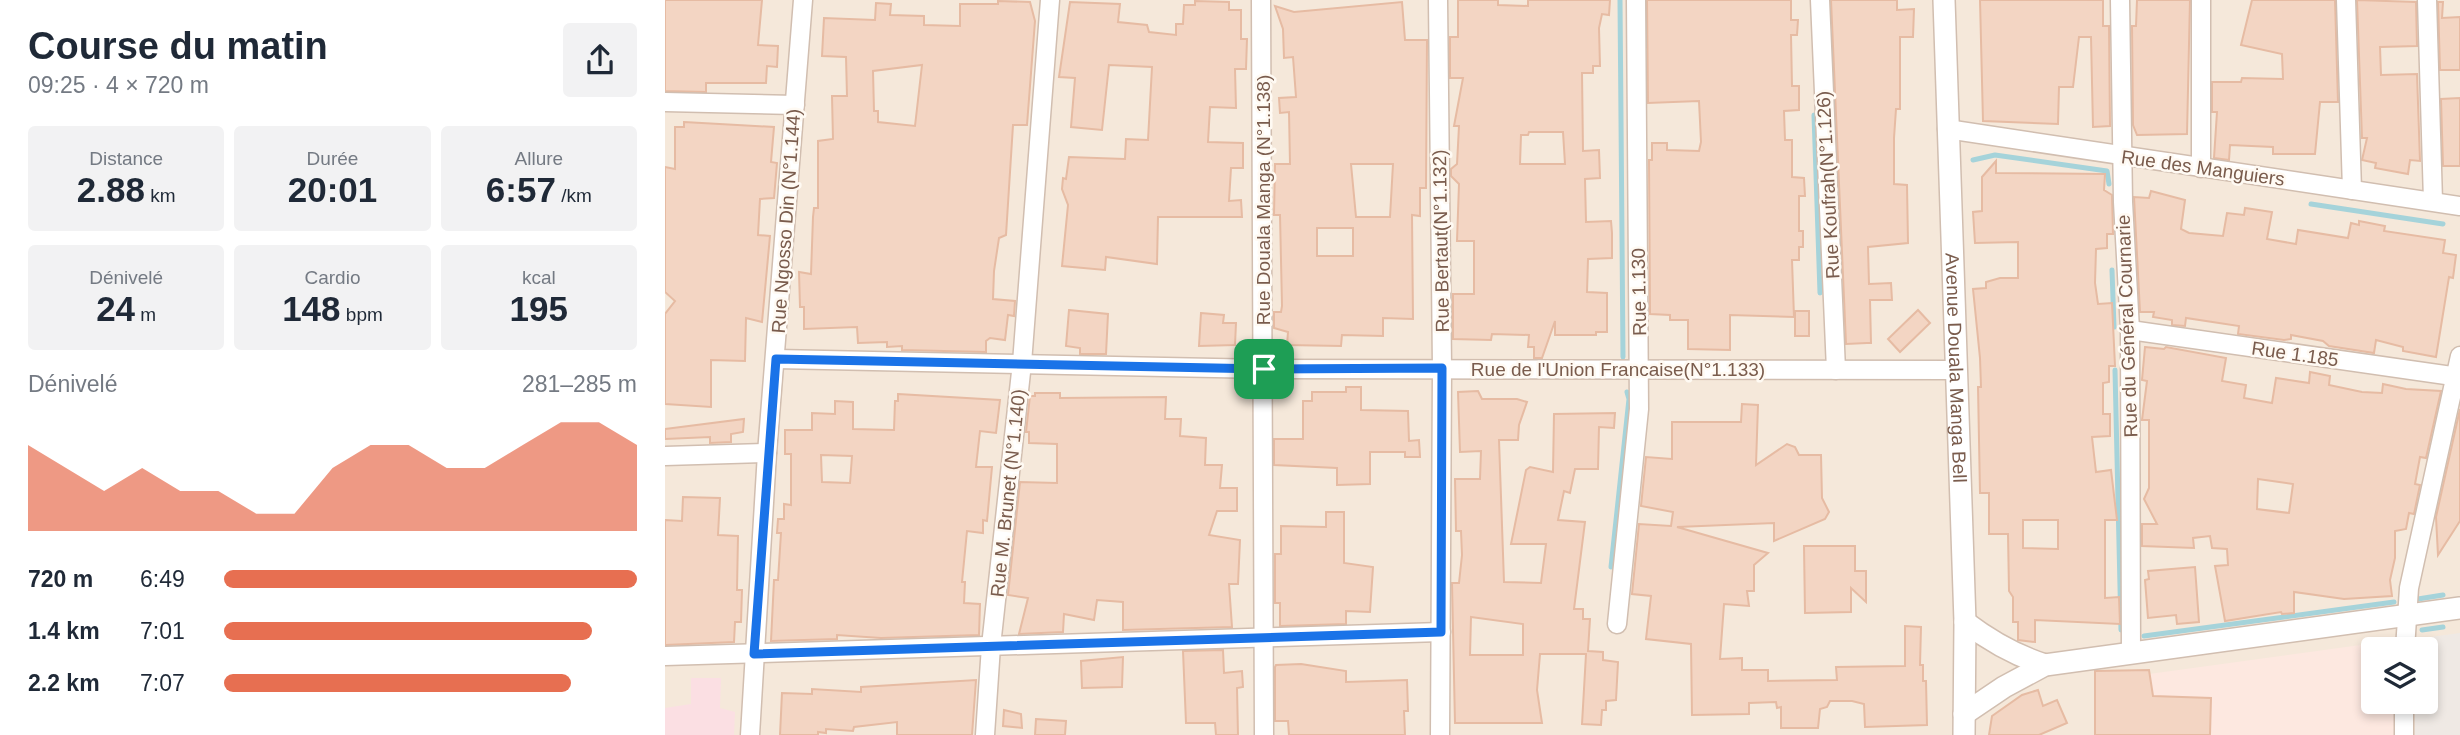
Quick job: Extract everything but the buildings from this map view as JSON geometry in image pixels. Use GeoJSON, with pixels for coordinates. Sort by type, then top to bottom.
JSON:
{"type":"FeatureCollection","features":[{"type":"Feature","properties":{"kind":"street","name":"Rue Ngosso Din (N°1.144)"},"geometry":{"type":"LineString","coordinates":[[750,735],[767,453],[803,0]]}},
{"type":"Feature","properties":{"kind":"street","name":"Rue M. Brunet (N°1.140)"},"geometry":{"type":"LineString","coordinates":[[985,735],[991,646],[1022,363],[1050,0]]}},
{"type":"Feature","properties":{"kind":"street","name":"Rue Douala Manga (N°1.138)"},"geometry":{"type":"LineString","coordinates":[[1261,0],[1264,735]]}},
{"type":"Feature","properties":{"kind":"street","name":"Rue Bertaut(N°1.132)"},"geometry":{"type":"LineString","coordinates":[[1438,0],[1442,368],[1440,735]]}},
{"type":"Feature","properties":{"kind":"street","name":"Rue 1.130"},"geometry":{"type":"LineString","coordinates":[[1617,624],[1637,452],[1640,368],[1636,0]]}},
{"type":"Feature","properties":{"kind":"street","name":"Rue Koufrah(N°1.126)"},"geometry":{"type":"LineString","coordinates":[[1820,0],[1836,370]]}},
{"type":"Feature","properties":{"kind":"street","name":"Avenue Douala Manga Bell"},"geometry":{"type":"LineString","coordinates":[[1944,0],[1965,622],[1964,724]]}},
{"type":"Feature","properties":{"kind":"street","name":"Rue du Général Cournarie"},"geometry":{"type":"LineString","coordinates":[[2120,0],[2130,330],[2131,653]]}},
{"type":"Feature","properties":{"kind":"street"},"geometry":{"type":"LineString","coordinates":[[2201,0],[2201,168]]}},
{"type":"Feature","properties":{"kind":"street"},"geometry":{"type":"LineString","coordinates":[[2346,0],[2352,190]]}},
{"type":"Feature","properties":{"kind":"street"},"geometry":{"type":"LineString","coordinates":[[2427,0],[2433,201]]}},
{"type":"Feature","properties":{"kind":"street"},"geometry":{"type":"LineString","coordinates":[[665,102],[795,104]]}},
{"type":"Feature","properties":{"kind":"street","name":"Rue des Manguiers"},"geometry":{"type":"LineString","coordinates":[[1947,129],[2460,206]]}},
{"type":"Feature","properties":{"kind":"street","name":"Rue 1.185"},"geometry":{"type":"LineString","coordinates":[[2130,330],[2458,377]]}},
{"type":"Feature","properties":{"kind":"street"},"geometry":{"type":"LineString","coordinates":[[2405,637],[2409,588],[2458,377],[2460,356]]}},
{"type":"Feature","properties":{"kind":"street","name":"Rue de l'Union Francaise(N°1.133)"},"geometry":{"type":"LineString","coordinates":[[776,359],[1264,369],[1956,370]]}},
{"type":"Feature","properties":{"kind":"street"},"geometry":{"type":"LineString","coordinates":[[665,456],[767,453]]}},
{"type":"Feature","properties":{"kind":"street"},"geometry":{"type":"LineString","coordinates":[[1964,724],[2004,687],[2045,664],[2460,608]]}},
{"type":"Feature","properties":{"kind":"street"},"geometry":{"type":"LineString","coordinates":[[1965,622],[1999,646],[2045,664]]}},
{"type":"Feature","properties":{"kind":"street"},"geometry":{"type":"LineString","coordinates":[[665,656],[1441,632]]}},
{"type":"Feature","properties":{"kind":"street"},"geometry":{"type":"LineString","coordinates":[[2404,714],[2404,735]]}},
{"type":"Feature","properties":{"kind":"shaded area"},"geometry":{"type":"Polygon","coordinates":[[[665,0],[2460,0],[2460,735],[665,735],[665,0]]]}},
{"type":"Feature","properties":{"kind":"shaded area"},"geometry":{"type":"Polygon","coordinates":[[[2460,633],[2460,735],[2415,735],[2415,714],[2438,714],[2438,637],[2430,637],[2460,633]]]}},
{"type":"Feature","properties":{"kind":"shaded area"},"geometry":{"type":"Polygon","coordinates":[[[2361,645],[2361,714],[2395,714],[2394,735],[2152,735],[2153,696],[2149,674],[2361,645]]]}},
{"type":"Feature","properties":{"kind":"shaded area"},"geometry":{"type":"Polygon","coordinates":[[[691,678],[721,678],[720,708],[735,712],[734,735],[665,735],[665,708],[691,704],[691,678]]]}},
{"type":"Feature","properties":{"kind":"waterway"},"geometry":{"type":"LineString","coordinates":[[1620,0],[1623,357]]}},
{"type":"Feature","properties":{"kind":"waterway"},"geometry":{"type":"LineString","coordinates":[[1645,0],[1645,46]]}},
{"type":"Feature","properties":{"kind":"waterway"},"geometry":{"type":"LineString","coordinates":[[1833,46],[1835,109]]}},
{"type":"Feature","properties":{"kind":"waterway"},"geometry":{"type":"LineString","coordinates":[[1814,115],[1820,293]]}},
{"type":"Feature","properties":{"kind":"waterway"},"geometry":{"type":"LineString","coordinates":[[1973,160],[1995,155],[2107,171],[2109,184]]}},
{"type":"Feature","properties":{"kind":"waterway"},"geometry":{"type":"LineString","coordinates":[[2311,204],[2443,224]]}},
{"type":"Feature","properties":{"kind":"waterway"},"geometry":{"type":"LineString","coordinates":[[2112,270],[2114,327]]}},
{"type":"Feature","properties":{"kind":"waterway"},"geometry":{"type":"LineString","coordinates":[[2115,370],[2121,630]]}},
{"type":"Feature","properties":{"kind":"waterway"},"geometry":{"type":"LineString","coordinates":[[1611,567],[1629,399],[1627,392]]}},
{"type":"Feature","properties":{"kind":"waterway"},"geometry":{"type":"LineString","coordinates":[[2418,599],[2443,595]]}},
{"type":"Feature","properties":{"kind":"waterway"},"geometry":{"type":"LineString","coordinates":[[2144,636],[2394,602]]}},
{"type":"Feature","properties":{"kind":"waterway"},"geometry":{"type":"LineString","coordinates":[[2422,630],[2443,627]]}},
{"type":"Feature","properties":{"kind":"route"},"geometry":{"type":"LineString","coordinates":[[776,359],[1264,369],[1442,368],[1441,632],[754,654],[776,359]]}}]}
